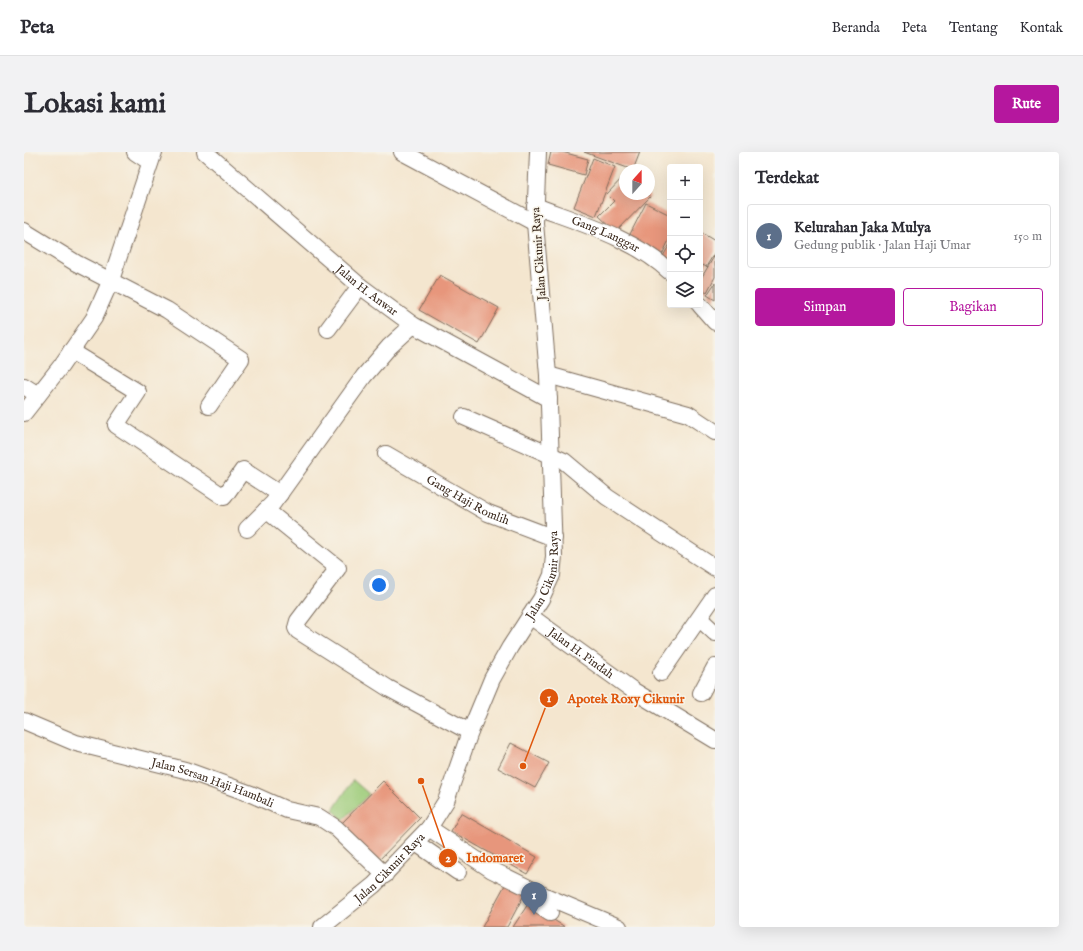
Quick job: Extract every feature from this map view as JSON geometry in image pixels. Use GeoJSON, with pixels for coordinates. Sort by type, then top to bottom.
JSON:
{"type":"FeatureCollection","features":[{"type":"Feature","properties":{"kind":"street"},"geometry":{"type":"LineString","coordinates":[[24,413],[71,352],[94,318],[111,280],[152,157],[135,152]]}},
{"type":"Feature","properties":{"kind":"street","name":"Jalan H. Anwar"},"geometry":{"type":"LineString","coordinates":[[205,152],[360,286],[413,325],[549,399]]}},
{"type":"Feature","properties":{"kind":"street"},"geometry":{"type":"LineString","coordinates":[[402,152],[535,223]]}},
{"type":"Feature","properties":{"kind":"street","name":"Jalan Cikunir Raya"},"geometry":{"type":"LineString","coordinates":[[322,927],[385,875],[429,828],[446,801],[470,732],[492,679],[541,599],[552,574],[554,538],[552,455],[548,374],[535,223],[538,152]]}},
{"type":"Feature","properties":{"kind":"street","name":"Gang Langgar"},"geometry":{"type":"LineString","coordinates":[[535,206],[590,226],[627,243],[662,264],[667,269]]}},
{"type":"Feature","properties":{"kind":"street"},"geometry":{"type":"LineString","coordinates":[[24,231],[76,263],[167,310],[241,359],[209,406]]}},
{"type":"Feature","properties":{"kind":"street"},"geometry":{"type":"LineString","coordinates":[[328,329],[360,286]]}},
{"type":"Feature","properties":{"kind":"street"},"geometry":{"type":"LineString","coordinates":[[703,308],[715,322]]}},
{"type":"Feature","properties":{"kind":"street"},"geometry":{"type":"LineString","coordinates":[[248,529],[280,494],[364,376],[389,347],[413,325]]}},
{"type":"Feature","properties":{"kind":"street"},"geometry":{"type":"LineString","coordinates":[[71,352],[138,392],[116,425],[224,497],[244,470],[280,494]]}},
{"type":"Feature","properties":{"kind":"street"},"geometry":{"type":"LineString","coordinates":[[548,374],[688,414],[715,432]]}},
{"type":"Feature","properties":{"kind":"street"},"geometry":{"type":"LineString","coordinates":[[24,386],[38,395]]}},
{"type":"Feature","properties":{"kind":"street"},"geometry":{"type":"LineString","coordinates":[[464,417],[552,455],[574,468],[607,497],[715,568]]}},
{"type":"Feature","properties":{"kind":"street","name":"Gang Haji Romlih"},"geometry":{"type":"LineString","coordinates":[[386,454],[488,513],[554,538]]}},
{"type":"Feature","properties":{"kind":"street"},"geometry":{"type":"LineString","coordinates":[[266,510],[338,568],[298,621],[296,628],[298,631],[388,688],[470,732]]}},
{"type":"Feature","properties":{"kind":"street"},"geometry":{"type":"LineString","coordinates":[[661,673],[700,619],[715,595]]}},
{"type":"Feature","properties":{"kind":"street","name":"Jalan H. Pindah"},"geometry":{"type":"LineString","coordinates":[[530,616],[634,691],[715,740]]}},
{"type":"Feature","properties":{"kind":"street"},"geometry":{"type":"LineString","coordinates":[[700,619],[715,633]]}},
{"type":"Feature","properties":{"kind":"street"},"geometry":{"type":"LineString","coordinates":[[701,693],[715,667]]}},
{"type":"Feature","properties":{"kind":"street","name":"Jalan Sersan Haji Hambali"},"geometry":{"type":"LineString","coordinates":[[24,721],[76,743],[185,770],[251,794],[287,810],[319,817],[336,828],[385,875]]}},
{"type":"Feature","properties":{"kind":"street"},"geometry":{"type":"LineString","coordinates":[[429,828],[492,870],[543,895],[619,927]]}},
{"type":"Feature","properties":{"kind":"street"},"geometry":{"type":"LineString","coordinates":[[416,843],[458,872]]}},
{"type":"Feature","properties":{"kind":"street"},"geometry":{"type":"LineString","coordinates":[[543,895],[538,905],[550,912]]}},
{"type":"Feature","properties":{"kind":"green space"},"geometry":{"type":"Polygon","coordinates":[[[353,780],[369,794],[343,820],[333,810],[353,780]]]}},
{"type":"Feature","properties":{"kind":"building"},"geometry":{"type":"Polygon","coordinates":[[[551,152],[562,152],[588,159],[584,175],[548,165],[551,152]]]}},
{"type":"Feature","properties":{"kind":"building"},"geometry":{"type":"Polygon","coordinates":[[[584,152],[640,152],[635,164],[619,165],[584,152]]]}},
{"type":"Feature","properties":{"kind":"building"},"geometry":{"type":"Polygon","coordinates":[[[593,158],[615,167],[596,216],[574,207],[593,158]]]}},
{"type":"Feature","properties":{"kind":"building"},"geometry":{"type":"Polygon","coordinates":[[[619,181],[619,200],[647,200],[616,232],[599,216],[614,201],[607,194],[619,181]]]}},
{"type":"Feature","properties":{"kind":"building"},"geometry":{"type":"Polygon","coordinates":[[[646,203],[667,214],[667,244],[661,257],[627,240],[646,203]]]}},
{"type":"Feature","properties":{"kind":"building"},"geometry":{"type":"Polygon","coordinates":[[[703,234],[715,241],[715,252],[706,267],[703,265],[703,234]]]}},
{"type":"Feature","properties":{"kind":"building"},"geometry":{"type":"Polygon","coordinates":[[[667,249],[667,261],[662,258],[667,249]]]}},
{"type":"Feature","properties":{"kind":"building"},"geometry":{"type":"Polygon","coordinates":[[[715,255],[715,277],[707,292],[703,290],[703,275],[715,255]]]}},
{"type":"Feature","properties":{"kind":"building"},"geometry":{"type":"Polygon","coordinates":[[[440,275],[499,308],[479,344],[419,310],[440,275]]]}},
{"type":"Feature","properties":{"kind":"building"},"geometry":{"type":"Polygon","coordinates":[[[715,283],[715,300],[707,295],[715,283]]]}},
{"type":"Feature","properties":{"kind":"building"},"geometry":{"type":"Polygon","coordinates":[[[511,743],[549,763],[535,788],[498,768],[511,743]]]}},
{"type":"Feature","properties":{"kind":"building"},"geometry":{"type":"Polygon","coordinates":[[[383,781],[420,818],[376,863],[339,826],[383,781]]]}},
{"type":"Feature","properties":{"kind":"building"},"geometry":{"type":"Polygon","coordinates":[[[461,813],[537,857],[527,874],[451,831],[461,813]]]}},
{"type":"Feature","properties":{"kind":"building"},"geometry":{"type":"Polygon","coordinates":[[[505,885],[524,895],[507,927],[482,927],[505,885]]]}},
{"type":"Feature","properties":{"kind":"building"},"geometry":{"type":"Polygon","coordinates":[[[528,904],[565,927],[513,927],[528,904]]]}},
{"type":"Feature","properties":{"kind":"place","name":"Apotek Roxy Cikunir"},"geometry":{"type":"Point","coordinates":[523,766]}},
{"type":"Feature","properties":{"kind":"place","name":"Indomaret"},"geometry":{"type":"Point","coordinates":[421,781]}},
{"type":"Feature","properties":{"kind":"place","name":"Kelurahan Jaka Mulya"},"geometry":{"type":"Point","coordinates":[534,915]}}]}
